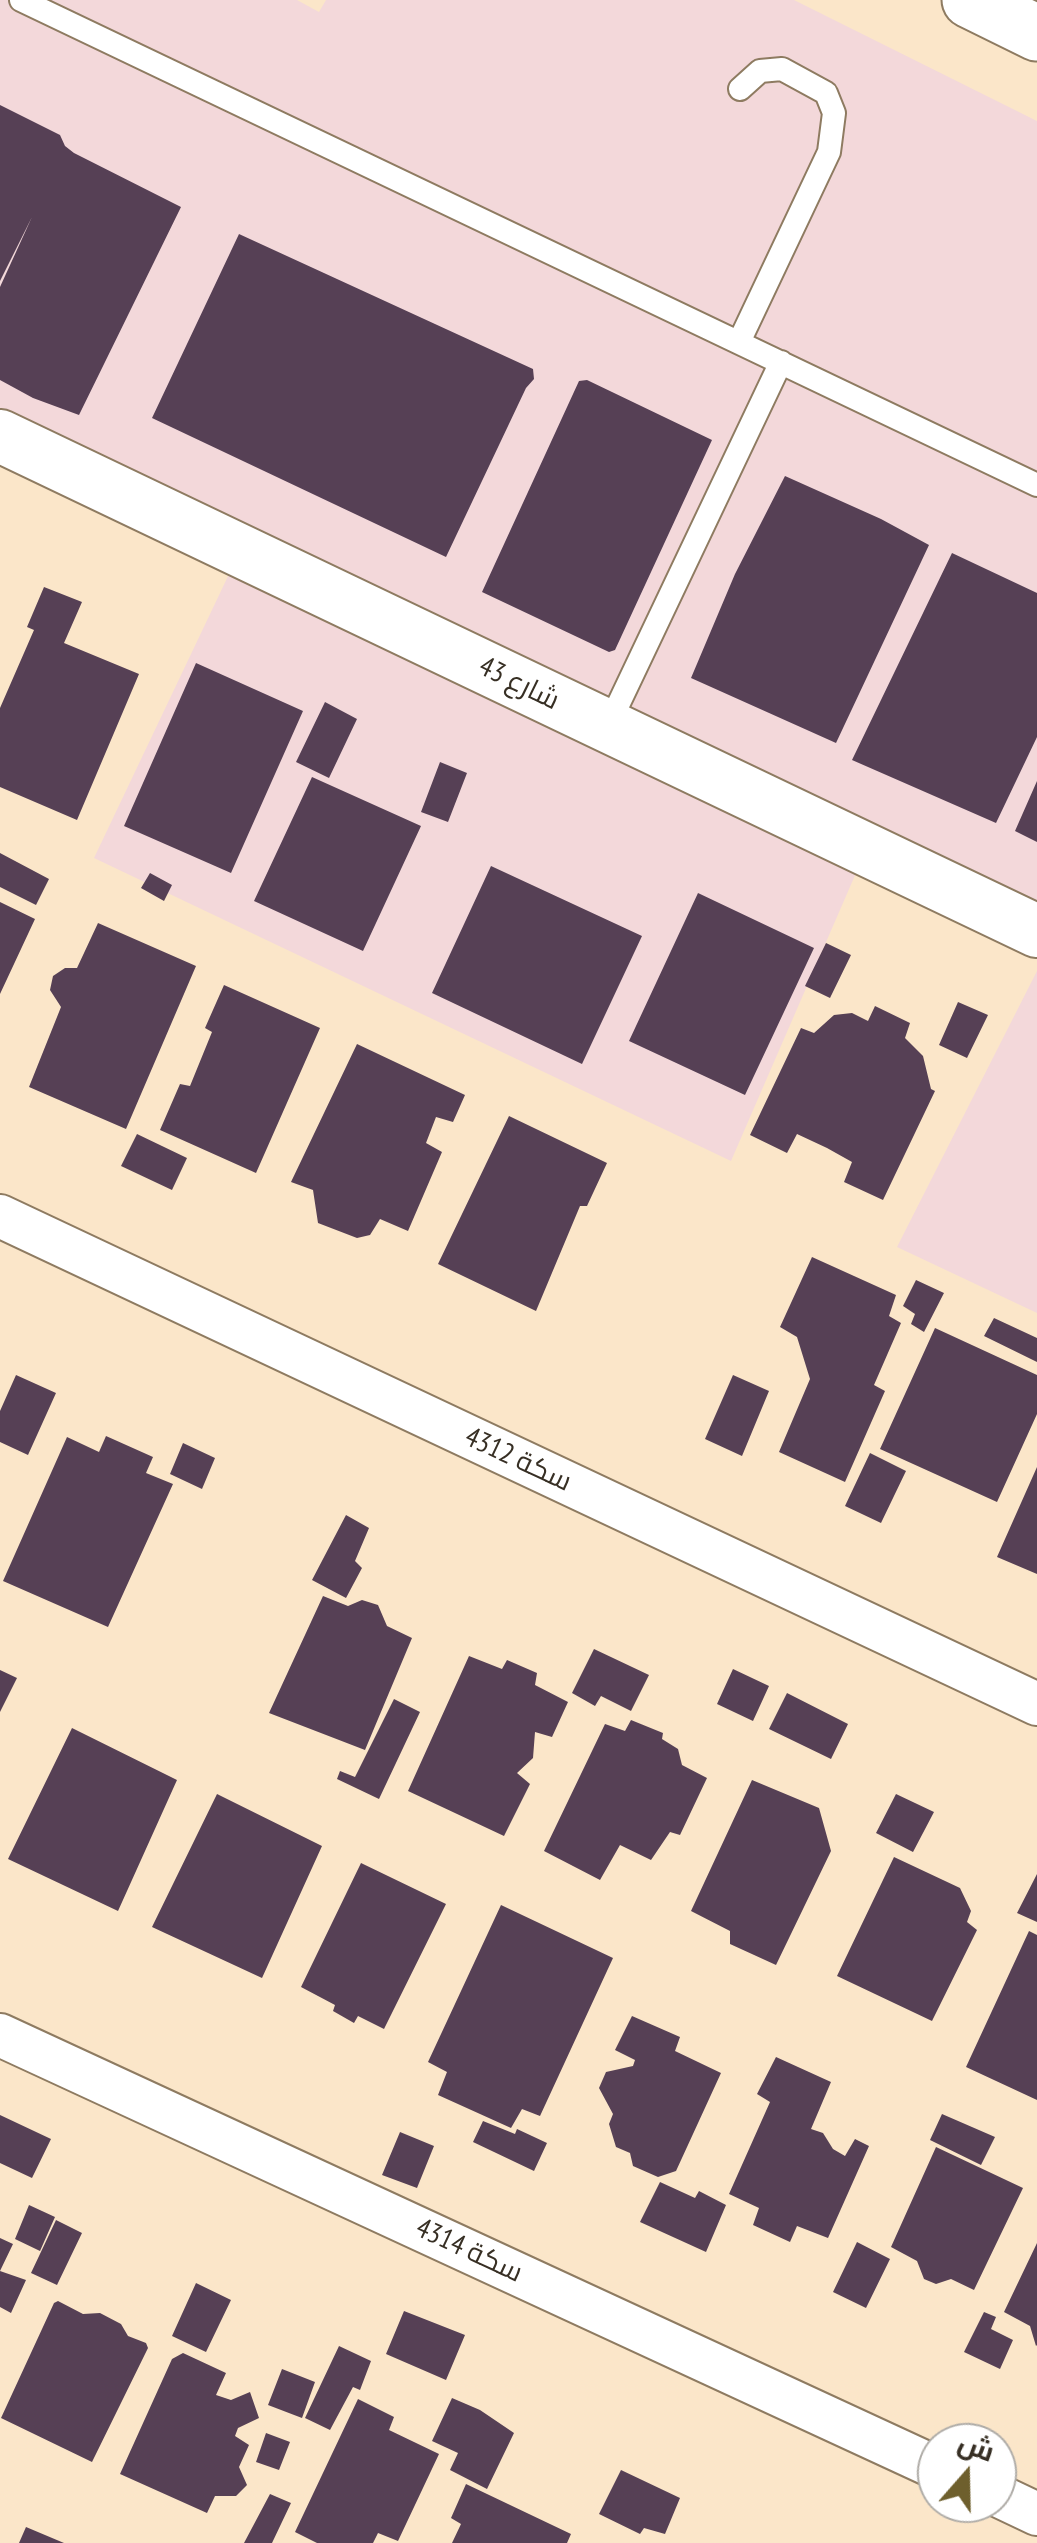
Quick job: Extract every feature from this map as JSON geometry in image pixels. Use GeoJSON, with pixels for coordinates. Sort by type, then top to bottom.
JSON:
{"type":"FeatureCollection","features":[{"type":"Feature","properties":{"kind":"main road"},"geometry":{"type":"LineString","coordinates":[[970,0],[1037,33]]}},
{"type":"Feature","properties":{"kind":"street","name":"شارع 43"},"geometry":{"type":"LineString","coordinates":[[0,436],[1037,931]]}},
{"type":"Feature","properties":{"kind":"street","name":"سكة 4312"},"geometry":{"type":"LineString","coordinates":[[0,1216],[1037,1704]]}},
{"type":"Feature","properties":{"kind":"street","name":"سكة 4314"},"geometry":{"type":"LineString","coordinates":[[0,2036],[917,2459]]}},
{"type":"Feature","properties":{"kind":"lane"},"geometry":{"type":"LineString","coordinates":[[21,0],[1037,484]]}},
{"type":"Feature","properties":{"kind":"lane"},"geometry":{"type":"LineString","coordinates":[[738,342],[829,152],[834,114],[826,93],[782,69],[760,71],[740,89]]}},
{"type":"Feature","properties":{"kind":"lane"},"geometry":{"type":"LineString","coordinates":[[608,726],[781,362]]}},
{"type":"Feature","properties":{"kind":"shaded area"},"geometry":{"type":"Polygon","coordinates":[[[0,0],[297,0],[319,12],[326,0],[794,0],[1037,121],[1037,931],[866,850],[731,1161],[94,858],[240,551],[0,436],[0,0]]]}},
{"type":"Feature","properties":{"kind":"shaded area"},"geometry":{"type":"Polygon","coordinates":[[[1037,971],[1037,1313],[897,1247],[1037,971]]]}},
{"type":"Feature","properties":{"kind":"building"},"geometry":{"type":"Polygon","coordinates":[[[0,105],[60,135],[74,153],[181,207],[79,415],[33,398],[0,380],[0,287],[32,217],[0,281],[0,105]]]}},
{"type":"Feature","properties":{"kind":"building"},"geometry":{"type":"Polygon","coordinates":[[[239,234],[533,369],[534,379],[526,388],[446,557],[152,418],[239,234]]]}},
{"type":"Feature","properties":{"kind":"building"},"geometry":{"type":"Polygon","coordinates":[[[587,380],[712,440],[615,650],[609,652],[482,592],[579,381],[587,380]]]}},
{"type":"Feature","properties":{"kind":"building"},"geometry":{"type":"Polygon","coordinates":[[[785,476],[929,545],[836,743],[691,678],[735,574],[785,476]]]}},
{"type":"Feature","properties":{"kind":"building"},"geometry":{"type":"Polygon","coordinates":[[[952,553],[1037,593],[1037,737],[996,823],[852,760],[952,553]]]}},
{"type":"Feature","properties":{"kind":"building"},"geometry":{"type":"Polygon","coordinates":[[[44,587],[82,602],[64,643],[139,674],[77,820],[0,787],[0,708],[34,630],[27,627],[44,587]]]}},
{"type":"Feature","properties":{"kind":"building"},"geometry":{"type":"Polygon","coordinates":[[[196,663],[303,711],[231,873],[124,826],[196,663]]]}},
{"type":"Feature","properties":{"kind":"building"},"geometry":{"type":"Polygon","coordinates":[[[325,702],[357,719],[329,778],[296,762],[325,702]]]}},
{"type":"Feature","properties":{"kind":"building"},"geometry":{"type":"Polygon","coordinates":[[[440,762],[467,773],[448,822],[421,812],[440,762]]]}},
{"type":"Feature","properties":{"kind":"building"},"geometry":{"type":"Polygon","coordinates":[[[312,777],[421,826],[363,951],[254,901],[312,777]]]}},
{"type":"Feature","properties":{"kind":"building"},"geometry":{"type":"Polygon","coordinates":[[[1037,781],[1037,842],[1015,831],[1037,781]]]}},
{"type":"Feature","properties":{"kind":"building"},"geometry":{"type":"Polygon","coordinates":[[[0,853],[49,879],[36,905],[0,887],[0,853]]]}},
{"type":"Feature","properties":{"kind":"building"},"geometry":{"type":"Polygon","coordinates":[[[491,866],[642,936],[582,1064],[432,993],[491,866]]]}},
{"type":"Feature","properties":{"kind":"building"},"geometry":{"type":"Polygon","coordinates":[[[150,873],[172,885],[164,901],[141,888],[150,873]]]}},
{"type":"Feature","properties":{"kind":"building"},"geometry":{"type":"Polygon","coordinates":[[[698,893],[814,948],[745,1095],[629,1041],[698,893]]]}},
{"type":"Feature","properties":{"kind":"building"},"geometry":{"type":"Polygon","coordinates":[[[0,902],[35,919],[0,994],[0,902]]]}},
{"type":"Feature","properties":{"kind":"building"},"geometry":{"type":"Polygon","coordinates":[[[98,923],[196,966],[126,1129],[29,1087],[61,1007],[50,990],[53,976],[65,968],[77,968],[98,923]]]}},
{"type":"Feature","properties":{"kind":"building"},"geometry":{"type":"Polygon","coordinates":[[[826,943],[851,955],[830,998],[805,986],[826,943]]]}},
{"type":"Feature","properties":{"kind":"building"},"geometry":{"type":"Polygon","coordinates":[[[224,985],[320,1028],[256,1173],[160,1130],[180,1084],[190,1086],[212,1032],[205,1028],[224,985]]]}},
{"type":"Feature","properties":{"kind":"building"},"geometry":{"type":"Polygon","coordinates":[[[958,1002],[988,1015],[967,1058],[939,1045],[958,1002]]]}},
{"type":"Feature","properties":{"kind":"building"},"geometry":{"type":"Polygon","coordinates":[[[875,1006],[910,1023],[905,1038],[923,1056],[931,1089],[935,1091],[883,1200],[844,1182],[852,1162],[827,1148],[797,1134],[787,1153],[750,1135],[801,1028],[814,1033],[834,1015],[852,1013],[868,1021],[875,1006]]]}},
{"type":"Feature","properties":{"kind":"building"},"geometry":{"type":"Polygon","coordinates":[[[357,1044],[465,1095],[453,1122],[436,1117],[426,1143],[442,1152],[408,1231],[380,1219],[370,1235],[357,1238],[318,1223],[313,1190],[291,1182],[357,1044]]]}},
{"type":"Feature","properties":{"kind":"building"},"geometry":{"type":"Polygon","coordinates":[[[509,1116],[607,1163],[587,1206],[580,1206],[536,1311],[438,1264],[509,1116]]]}},
{"type":"Feature","properties":{"kind":"building"},"geometry":{"type":"Polygon","coordinates":[[[137,1134],[187,1158],[172,1190],[121,1166],[137,1134]]]}},
{"type":"Feature","properties":{"kind":"building"},"geometry":{"type":"Polygon","coordinates":[[[812,1257],[896,1295],[889,1316],[901,1323],[874,1385],[885,1391],[845,1482],[779,1452],[810,1379],[797,1337],[780,1327],[812,1257]]]}},
{"type":"Feature","properties":{"kind":"building"},"geometry":{"type":"Polygon","coordinates":[[[916,1280],[944,1293],[924,1332],[911,1324],[915,1314],[903,1306],[916,1280]]]}},
{"type":"Feature","properties":{"kind":"building"},"geometry":{"type":"Polygon","coordinates":[[[994,1318],[1037,1338],[1037,1362],[984,1336],[994,1318]]]}},
{"type":"Feature","properties":{"kind":"building"},"geometry":{"type":"Polygon","coordinates":[[[935,1328],[1037,1375],[1037,1414],[997,1502],[880,1449],[935,1328]]]}},
{"type":"Feature","properties":{"kind":"building"},"geometry":{"type":"Polygon","coordinates":[[[16,1375],[56,1393],[28,1455],[0,1442],[0,1411],[16,1375]]]}},
{"type":"Feature","properties":{"kind":"building"},"geometry":{"type":"Polygon","coordinates":[[[733,1375],[769,1391],[742,1456],[705,1439],[733,1375]]]}},
{"type":"Feature","properties":{"kind":"building"},"geometry":{"type":"Polygon","coordinates":[[[106,1436],[153,1457],[146,1473],[173,1484],[108,1627],[3,1581],[67,1437],[99,1452],[106,1436]]]}},
{"type":"Feature","properties":{"kind":"building"},"geometry":{"type":"Polygon","coordinates":[[[183,1443],[215,1458],[202,1489],[170,1474],[183,1443]]]}},
{"type":"Feature","properties":{"kind":"building"},"geometry":{"type":"Polygon","coordinates":[[[870,1453],[906,1471],[881,1523],[845,1506],[870,1453]]]}},
{"type":"Feature","properties":{"kind":"building"},"geometry":{"type":"Polygon","coordinates":[[[1037,1467],[1037,1574],[997,1557],[1037,1467]]]}},
{"type":"Feature","properties":{"kind":"building"},"geometry":{"type":"Polygon","coordinates":[[[346,1515],[369,1528],[355,1561],[362,1568],[346,1598],[312,1580],[346,1515]]]}},
{"type":"Feature","properties":{"kind":"building"},"geometry":{"type":"Polygon","coordinates":[[[323,1596],[348,1606],[362,1600],[378,1605],[387,1626],[412,1638],[365,1750],[269,1713],[323,1596]]]}},
{"type":"Feature","properties":{"kind":"building"},"geometry":{"type":"Polygon","coordinates":[[[594,1649],[649,1675],[631,1711],[601,1696],[595,1706],[572,1693],[594,1649]]]}},
{"type":"Feature","properties":{"kind":"building"},"geometry":{"type":"Polygon","coordinates":[[[469,1656],[502,1669],[507,1660],[537,1673],[535,1685],[568,1702],[552,1737],[535,1732],[533,1758],[517,1773],[530,1784],[504,1836],[408,1791],[469,1656]]]}},
{"type":"Feature","properties":{"kind":"building"},"geometry":{"type":"Polygon","coordinates":[[[733,1669],[769,1686],[753,1721],[717,1704],[733,1669]]]}},
{"type":"Feature","properties":{"kind":"building"},"geometry":{"type":"Polygon","coordinates":[[[0,1670],[17,1678],[0,1712],[0,1670]]]}},
{"type":"Feature","properties":{"kind":"building"},"geometry":{"type":"Polygon","coordinates":[[[787,1693],[848,1724],[831,1759],[769,1729],[787,1693]]]}},
{"type":"Feature","properties":{"kind":"building"},"geometry":{"type":"Polygon","coordinates":[[[394,1699],[420,1712],[379,1799],[337,1779],[340,1771],[355,1777],[394,1699]]]}},
{"type":"Feature","properties":{"kind":"building"},"geometry":{"type":"Polygon","coordinates":[[[631,1720],[663,1733],[662,1739],[678,1749],[682,1765],[707,1778],[680,1835],[670,1832],[651,1860],[620,1845],[600,1880],[544,1851],[605,1724],[625,1731],[631,1720]]]}},
{"type":"Feature","properties":{"kind":"building"},"geometry":{"type":"Polygon","coordinates":[[[72,1728],[177,1780],[118,1911],[8,1859],[72,1728]]]}},
{"type":"Feature","properties":{"kind":"building"},"geometry":{"type":"Polygon","coordinates":[[[752,1780],[819,1808],[831,1851],[776,1965],[730,1944],[730,1931],[691,1911],[752,1780]]]}},
{"type":"Feature","properties":{"kind":"building"},"geometry":{"type":"Polygon","coordinates":[[[217,1794],[322,1846],[262,1978],[152,1927],[217,1794]]]}},
{"type":"Feature","properties":{"kind":"building"},"geometry":{"type":"Polygon","coordinates":[[[896,1794],[934,1812],[913,1852],[876,1833],[896,1794]]]}},
{"type":"Feature","properties":{"kind":"building"},"geometry":{"type":"Polygon","coordinates":[[[894,1857],[960,1888],[971,1911],[967,1922],[977,1930],[932,2021],[837,1976],[894,1857]]]}},
{"type":"Feature","properties":{"kind":"building"},"geometry":{"type":"Polygon","coordinates":[[[361,1863],[446,1904],[384,2029],[358,2016],[354,2023],[333,2011],[335,2005],[301,1987],[361,1863]]]}},
{"type":"Feature","properties":{"kind":"building"},"geometry":{"type":"Polygon","coordinates":[[[1037,1874],[1037,1922],[1017,1913],[1037,1874]]]}},
{"type":"Feature","properties":{"kind":"building"},"geometry":{"type":"Polygon","coordinates":[[[501,1905],[613,1958],[540,2116],[522,2109],[511,2128],[438,2095],[447,2072],[428,2062],[501,1905]]]}},
{"type":"Feature","properties":{"kind":"building"},"geometry":{"type":"Polygon","coordinates":[[[1029,1931],[1037,1935],[1037,2100],[966,2067],[1029,1931]]]}},
{"type":"Feature","properties":{"kind":"building"},"geometry":{"type":"Polygon","coordinates":[[[632,2016],[680,2037],[675,2051],[721,2073],[676,2171],[658,2177],[633,2166],[630,2153],[616,2147],[609,2124],[613,2114],[599,2088],[606,2072],[633,2066],[635,2060],[615,2050],[632,2016]]]}},
{"type":"Feature","properties":{"kind":"building"},"geometry":{"type":"Polygon","coordinates":[[[776,2057],[831,2082],[811,2129],[823,2133],[833,2149],[845,2156],[855,2139],[869,2146],[828,2238],[797,2226],[790,2242],[753,2225],[759,2208],[729,2194],[770,2102],[757,2094],[776,2057]]]}},
{"type":"Feature","properties":{"kind":"building"},"geometry":{"type":"Polygon","coordinates":[[[942,2114],[995,2137],[981,2165],[930,2140],[942,2114]]]}},
{"type":"Feature","properties":{"kind":"building"},"geometry":{"type":"Polygon","coordinates":[[[0,2115],[51,2139],[32,2178],[0,2163],[0,2115]]]}},
{"type":"Feature","properties":{"kind":"building"},"geometry":{"type":"Polygon","coordinates":[[[483,2121],[515,2134],[517,2129],[547,2143],[534,2171],[473,2142],[483,2121]]]}},
{"type":"Feature","properties":{"kind":"building"},"geometry":{"type":"Polygon","coordinates":[[[400,2132],[434,2146],[417,2188],[382,2175],[400,2132]]]}},
{"type":"Feature","properties":{"kind":"building"},"geometry":{"type":"Polygon","coordinates":[[[936,2147],[1023,2188],[974,2290],[951,2279],[936,2284],[924,2279],[917,2261],[891,2247],[936,2147]]]}},
{"type":"Feature","properties":{"kind":"building"},"geometry":{"type":"Polygon","coordinates":[[[660,2182],[695,2198],[699,2191],[726,2205],[706,2252],[640,2222],[660,2182]]]}},
{"type":"Feature","properties":{"kind":"building"},"geometry":{"type":"Polygon","coordinates":[[[29,2205],[55,2217],[40,2251],[15,2239],[29,2205]]]}},
{"type":"Feature","properties":{"kind":"building"},"geometry":{"type":"Polygon","coordinates":[[[56,2220],[82,2233],[57,2285],[31,2273],[56,2220]]]}},
{"type":"Feature","properties":{"kind":"building"},"geometry":{"type":"Polygon","coordinates":[[[0,2238],[13,2244],[0,2271],[0,2238]]]}},
{"type":"Feature","properties":{"kind":"building"},"geometry":{"type":"Polygon","coordinates":[[[857,2242],[890,2259],[866,2308],[833,2292],[857,2242]]]}},
{"type":"Feature","properties":{"kind":"building"},"geometry":{"type":"Polygon","coordinates":[[[1037,2243],[1036,2346],[1030,2326],[1004,2312],[1037,2243]]]}},
{"type":"Feature","properties":{"kind":"building"},"geometry":{"type":"Polygon","coordinates":[[[0,2271],[26,2280],[11,2313],[0,2307],[0,2271]]]}},
{"type":"Feature","properties":{"kind":"building"},"geometry":{"type":"Polygon","coordinates":[[[196,2283],[231,2300],[206,2352],[172,2336],[196,2283]]]}},
{"type":"Feature","properties":{"kind":"building"},"geometry":{"type":"Polygon","coordinates":[[[58,2301],[83,2314],[100,2313],[121,2324],[128,2336],[146,2343],[148,2348],[92,2462],[1,2418],[58,2301]]]}},
{"type":"Feature","properties":{"kind":"building"},"geometry":{"type":"Polygon","coordinates":[[[404,2311],[465,2335],[446,2380],[386,2354],[404,2311]]]}},
{"type":"Feature","properties":{"kind":"building"},"geometry":{"type":"Polygon","coordinates":[[[984,2312],[996,2317],[991,2329],[1013,2340],[1000,2369],[964,2352],[984,2312]]]}},
{"type":"Feature","properties":{"kind":"building"},"geometry":{"type":"Polygon","coordinates":[[[339,2346],[371,2361],[360,2390],[353,2387],[330,2430],[305,2418],[339,2346]]]}},
{"type":"Feature","properties":{"kind":"building"},"geometry":{"type":"Polygon","coordinates":[[[183,2353],[226,2373],[216,2395],[231,2400],[250,2392],[259,2418],[238,2428],[235,2436],[249,2445],[239,2467],[247,2485],[236,2496],[215,2496],[207,2513],[120,2474],[172,2359],[183,2353]]]}},
{"type":"Feature","properties":{"kind":"building"},"geometry":{"type":"Polygon","coordinates":[[[282,2369],[315,2382],[302,2418],[268,2405],[282,2369]]]}},
{"type":"Feature","properties":{"kind":"building"},"geometry":{"type":"Polygon","coordinates":[[[452,2398],[480,2410],[514,2433],[487,2489],[450,2470],[458,2453],[432,2441],[452,2398]]]}},
{"type":"Feature","properties":{"kind":"building"},"geometry":{"type":"Polygon","coordinates":[[[358,2399],[394,2417],[389,2430],[439,2454],[398,2541],[378,2533],[373,2543],[317,2543],[295,2532],[358,2399]]]}},
{"type":"Feature","properties":{"kind":"building"},"geometry":{"type":"Polygon","coordinates":[[[266,2433],[290,2442],[279,2470],[256,2462],[266,2433]]]}},
{"type":"Feature","properties":{"kind":"building"},"geometry":{"type":"Polygon","coordinates":[[[621,2470],[680,2498],[665,2534],[644,2528],[640,2534],[599,2514],[621,2470]]]}},
{"type":"Feature","properties":{"kind":"building"},"geometry":{"type":"Polygon","coordinates":[[[466,2484],[571,2534],[567,2543],[452,2543],[461,2524],[451,2518],[466,2484]]]}},
{"type":"Feature","properties":{"kind":"building"},"geometry":{"type":"Polygon","coordinates":[[[270,2494],[291,2503],[272,2543],[244,2543],[270,2494]]]}},
{"type":"Feature","properties":{"kind":"building"},"geometry":{"type":"Polygon","coordinates":[[[26,2527],[64,2543],[19,2543],[26,2527]]]}}]}
